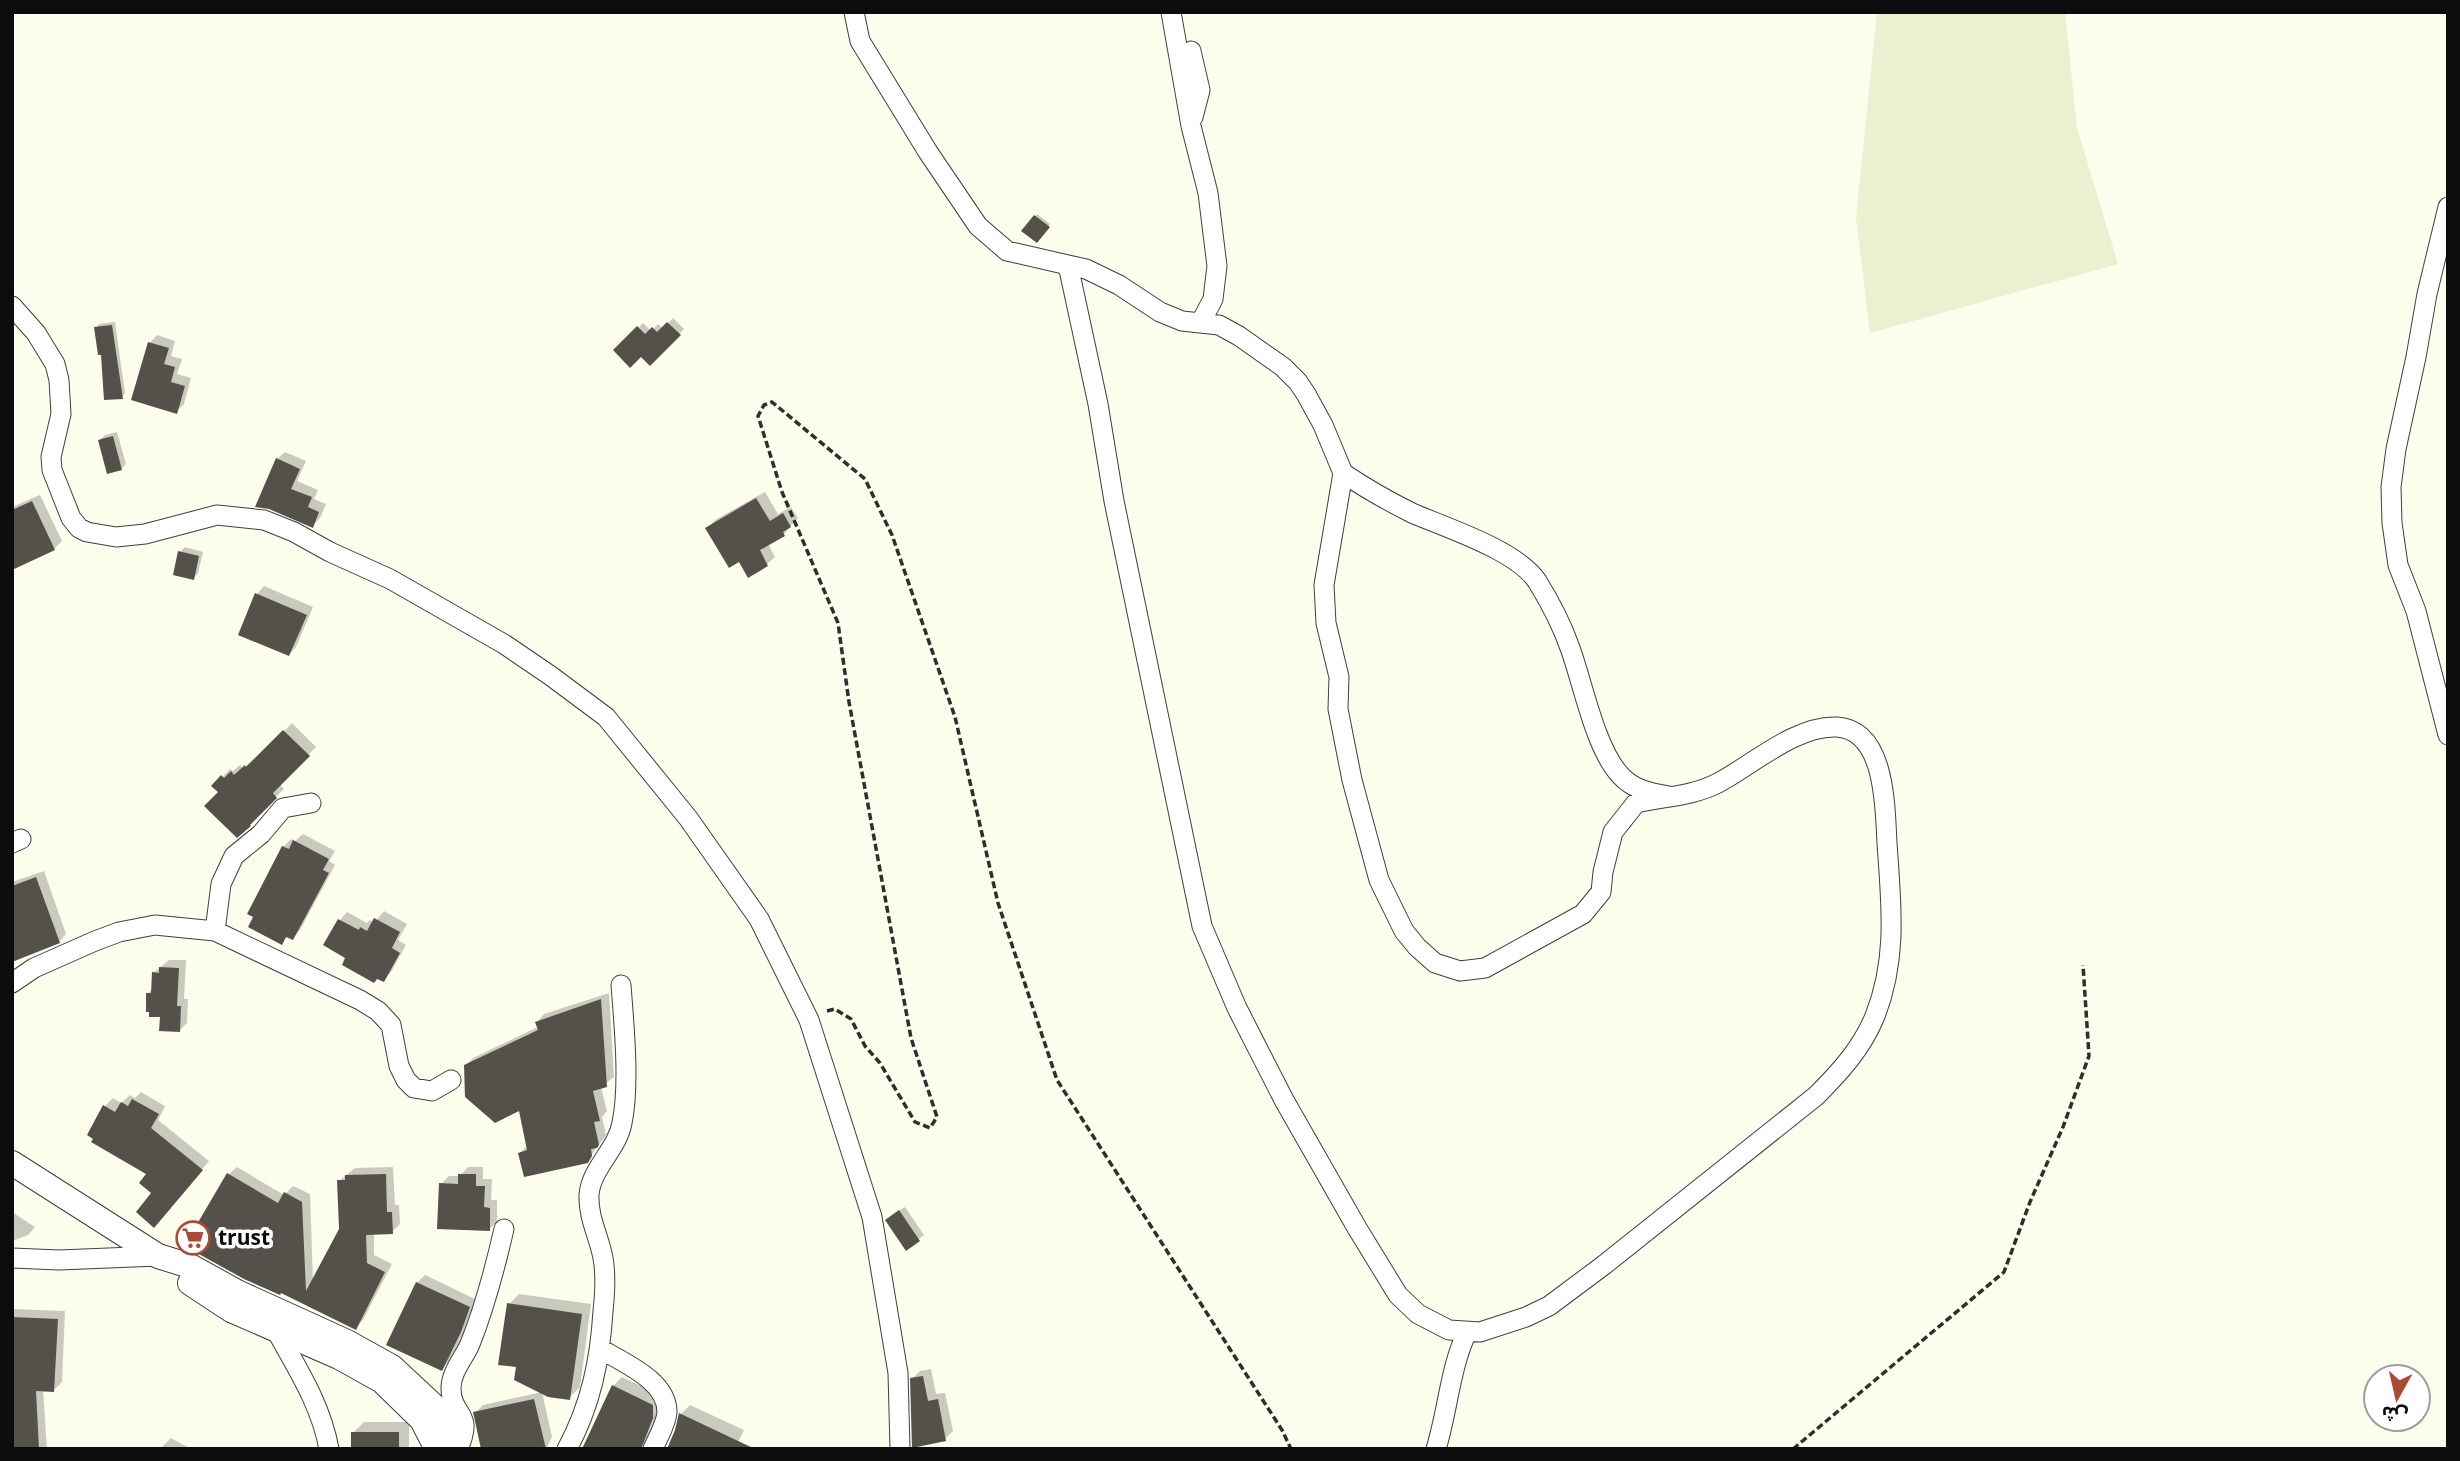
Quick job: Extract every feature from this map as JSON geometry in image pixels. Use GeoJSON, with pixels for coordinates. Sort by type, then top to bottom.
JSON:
{"type":"FeatureCollection","features":[{"type":"Feature","properties":{"kind":"street"},"geometry":{"type":"LineString","coordinates":[[854,12],[860,41],[928,152],[978,226],[1007,251],[1086,269],[1119,285],[1160,312],[1182,321],[1219,325],[1239,335],[1283,367],[1298,382],[1323,425],[1343,473],[1324,585],[1326,623],[1339,677],[1338,709],[1352,780],[1380,880],[1404,931],[1435,963],[1460,971],[1485,968],[1583,914],[1601,892],[1613,832],[1636,803],[1686,794],[1717,783],[1811,730],[1837,727],[1850,730],[1864,741],[1875,759],[1885,795],[1893,904],[1886,981],[1875,1016],[1846,1066],[1816,1096],[1604,1265],[1549,1306],[1511,1323],[1480,1332],[1449,1330],[1418,1314],[1398,1295],[1284,1100],[1237,1008],[1202,926],[1068,265]]}},
{"type":"Feature","properties":{"kind":"street"},"geometry":{"type":"LineString","coordinates":[[1171,12],[1191,126],[1208,193],[1217,266],[1213,299],[1201,322]]}},
{"type":"Feature","properties":{"kind":"street"},"geometry":{"type":"LineString","coordinates":[[1183,12],[1200,90],[1191,126]]}},
{"type":"Feature","properties":{"kind":"street"},"geometry":{"type":"LineString","coordinates":[[2448,207],[2427,294],[2391,487],[2392,523],[2399,565],[2416,611],[2448,735]]}},
{"type":"Feature","properties":{"kind":"street"},"geometry":{"type":"LineString","coordinates":[[12,306],[36,333],[55,364],[61,414],[51,457],[52,470],[71,517],[79,528],[116,537],[145,534],[217,515],[264,520],[294,532],[330,552],[390,579],[504,644],[551,676],[606,717],[688,818],[759,919],[809,1020],[872,1217],[898,1373],[900,1449]]}},
{"type":"Feature","properties":{"kind":"street"},"geometry":{"type":"LineString","coordinates":[[1343,473],[1410,512],[1492,548],[1528,570],[1536,580],[1564,635],[1606,752],[1619,774],[1639,789],[1669,796]]}},
{"type":"Feature","properties":{"kind":"street"},"geometry":{"type":"LineString","coordinates":[[215,930],[221,884],[234,856],[261,834],[283,808],[311,803]]}},
{"type":"Feature","properties":{"kind":"street"},"geometry":{"type":"LineString","coordinates":[[12,983],[64,953],[118,932],[155,925],[215,930],[360,1000],[378,1012],[391,1025],[399,1066],[406,1080],[414,1088],[432,1091],[451,1080]]}},
{"type":"Feature","properties":{"kind":"street"},"geometry":{"type":"LineString","coordinates":[[568,1449],[579,1428],[592,1390],[601,1349],[603,1257],[590,1214],[589,1195],[597,1170],[616,1141],[622,1124],[624,1043],[621,985]]}},
{"type":"Feature","properties":{"kind":"street"},"geometry":{"type":"LineString","coordinates":[[12,1163],[163,1258],[181,1276],[231,1310],[339,1357],[382,1381],[422,1420],[437,1449]]}},
{"type":"Feature","properties":{"kind":"street"},"geometry":{"type":"LineString","coordinates":[[457,1449],[465,1434],[465,1424],[452,1398],[451,1387],[493,1277],[504,1230]]}},
{"type":"Feature","properties":{"kind":"street"},"geometry":{"type":"LineString","coordinates":[[12,1258],[163,1258],[190,1266],[237,1292],[347,1342],[392,1367],[437,1409],[457,1449]]}},
{"type":"Feature","properties":{"kind":"street"},"geometry":{"type":"LineString","coordinates":[[277,1332],[317,1406],[329,1449]]}},
{"type":"Feature","properties":{"kind":"street"},"geometry":{"type":"LineString","coordinates":[[1436,1449],[1448,1406],[1456,1355],[1467,1332]]}},
{"type":"Feature","properties":{"kind":"street"},"geometry":{"type":"LineString","coordinates":[[601,1349],[645,1376],[664,1398],[667,1410],[665,1422],[653,1449]]}},
{"type":"Feature","properties":{"kind":"path"},"geometry":{"type":"LineString","coordinates":[[809,1020],[835,1009],[851,1019],[865,1046],[880,1063],[915,1122],[930,1128],[937,1117],[908,1025],[849,702],[838,623],[782,492],[758,416],[764,405],[772,402],[865,479],[892,535],[955,717],[998,903],[1056,1080],[1282,1430],[1291,1449]]}},
{"type":"Feature","properties":{"kind":"path"},"geometry":{"type":"LineString","coordinates":[[1793,1449],[2004,1272],[2089,1056],[2083,965]]}},
{"type":"Feature","properties":{"kind":"green space"},"geometry":{"type":"Polygon","coordinates":[[[1877,12],[2065,12],[2077,128],[2118,264],[1870,333],[1856,218],[1877,12]]]}},
{"type":"Feature","properties":{"kind":"building"},"geometry":{"type":"Polygon","coordinates":[[[1034,215],[1050,227],[1037,243],[1021,231],[1034,215]]]}},
{"type":"Feature","properties":{"kind":"building"},"geometry":{"type":"Polygon","coordinates":[[[667,322],[681,335],[650,366],[641,357],[630,368],[613,350],[637,326],[645,334],[652,327],[657,332],[667,322]]]}},
{"type":"Feature","properties":{"kind":"building"},"geometry":{"type":"Polygon","coordinates":[[[112,325],[123,399],[104,400],[101,355],[98,355],[94,327],[112,325]]]}},
{"type":"Feature","properties":{"kind":"building"},"geometry":{"type":"Polygon","coordinates":[[[148,342],[169,348],[164,364],[175,367],[171,382],[185,386],[177,414],[131,400],[148,342]]]}},
{"type":"Feature","properties":{"kind":"building"},"geometry":{"type":"Polygon","coordinates":[[[113,436],[122,470],[107,474],[98,440],[113,436]]]}},
{"type":"Feature","properties":{"kind":"building"},"geometry":{"type":"Polygon","coordinates":[[[276,458],[300,469],[291,489],[312,497],[308,507],[319,512],[313,528],[269,509],[255,507],[276,458]]]}},
{"type":"Feature","properties":{"kind":"building"},"geometry":{"type":"Polygon","coordinates":[[[756,498],[770,521],[783,513],[791,527],[783,532],[785,536],[760,550],[768,566],[748,578],[739,562],[729,568],[705,528],[756,498]]]}},
{"type":"Feature","properties":{"kind":"building"},"geometry":{"type":"Polygon","coordinates":[[[32,501],[55,550],[12,570],[12,510],[32,501]]]}},
{"type":"Feature","properties":{"kind":"building"},"geometry":{"type":"Polygon","coordinates":[[[178,551],[199,556],[194,580],[173,575],[178,551]]]}},
{"type":"Feature","properties":{"kind":"building"},"geometry":{"type":"Polygon","coordinates":[[[255,593],[307,615],[289,656],[238,635],[255,593]]]}},
{"type":"Feature","properties":{"kind":"building"},"geometry":{"type":"Polygon","coordinates":[[[283,730],[310,756],[273,793],[277,798],[237,838],[204,806],[218,792],[211,786],[221,775],[224,778],[231,771],[234,775],[245,765],[246,767],[283,730]]]}},
{"type":"Feature","properties":{"kind":"building"},"geometry":{"type":"Polygon","coordinates":[[[293,840],[329,859],[323,870],[329,873],[293,940],[286,937],[282,945],[248,927],[253,917],[247,914],[282,846],[289,849],[293,840]]]}},
{"type":"Feature","properties":{"kind":"building"},"geometry":{"type":"Polygon","coordinates":[[[36,877],[60,943],[12,962],[12,886],[36,877]]]}},
{"type":"Feature","properties":{"kind":"building"},"geometry":{"type":"Polygon","coordinates":[[[374,918],[400,932],[392,948],[400,953],[384,982],[377,979],[374,983],[342,965],[345,958],[323,945],[338,919],[359,930],[360,927],[367,931],[374,918]]]}},
{"type":"Feature","properties":{"kind":"building"},"geometry":{"type":"Polygon","coordinates":[[[159,967],[179,968],[177,1006],[181,1006],[180,1032],[159,1031],[160,1017],[149,1017],[149,1012],[146,1012],[146,993],[151,993],[152,972],[159,973],[159,967]]]}},
{"type":"Feature","properties":{"kind":"building"},"geometry":{"type":"Polygon","coordinates":[[[601,999],[607,1087],[593,1091],[600,1121],[594,1122],[599,1145],[591,1149],[592,1156],[588,1163],[524,1177],[518,1153],[527,1150],[519,1111],[495,1123],[465,1097],[464,1065],[538,1030],[535,1022],[601,999]]]}},
{"type":"Feature","properties":{"kind":"building"},"geometry":{"type":"Polygon","coordinates":[[[132,1099],[159,1114],[151,1128],[203,1170],[154,1228],[136,1212],[151,1193],[139,1183],[146,1174],[91,1142],[93,1139],[87,1135],[103,1105],[115,1112],[121,1102],[128,1106],[132,1099]]]}},
{"type":"Feature","properties":{"kind":"building"},"geometry":{"type":"Polygon","coordinates":[[[227,1173],[278,1203],[284,1192],[302,1202],[306,1291],[339,1229],[337,1180],[345,1180],[345,1175],[386,1174],[387,1212],[392,1212],[393,1234],[366,1235],[367,1263],[385,1272],[356,1330],[183,1248],[227,1173]]]}},
{"type":"Feature","properties":{"kind":"building"},"geometry":{"type":"Polygon","coordinates":[[[458,1174],[476,1174],[476,1186],[485,1186],[484,1207],[490,1208],[490,1231],[437,1229],[439,1183],[458,1184],[458,1174]]]}},
{"type":"Feature","properties":{"kind":"building"},"geometry":{"type":"Polygon","coordinates":[[[899,1210],[920,1241],[906,1251],[885,1220],[899,1210]]]}},
{"type":"Feature","properties":{"kind":"building"},"geometry":{"type":"Polygon","coordinates":[[[416,1282],[470,1307],[442,1371],[386,1345],[416,1282]]]}},
{"type":"Feature","properties":{"kind":"building"},"geometry":{"type":"Polygon","coordinates":[[[507,1303],[582,1314],[570,1400],[548,1397],[514,1380],[516,1367],[498,1365],[507,1303]]]}},
{"type":"Feature","properties":{"kind":"building"},"geometry":{"type":"Polygon","coordinates":[[[12,1317],[58,1319],[54,1392],[36,1391],[39,1449],[12,1449],[12,1317]]]}},
{"type":"Feature","properties":{"kind":"building"},"geometry":{"type":"Polygon","coordinates":[[[923,1376],[928,1401],[938,1399],[946,1441],[912,1448],[910,1378],[923,1376]]]}},
{"type":"Feature","properties":{"kind":"building"},"geometry":{"type":"Polygon","coordinates":[[[612,1385],[653,1405],[653,1418],[641,1449],[582,1449],[612,1385]]]}},
{"type":"Feature","properties":{"kind":"building"},"geometry":{"type":"Polygon","coordinates":[[[534,1399],[546,1449],[481,1449],[473,1412],[534,1399]]]}},
{"type":"Feature","properties":{"kind":"building"},"geometry":{"type":"Polygon","coordinates":[[[679,1413],[755,1449],[667,1449],[679,1413]]]}},
{"type":"Feature","properties":{"kind":"building"},"geometry":{"type":"Polygon","coordinates":[[[351,1432],[399,1432],[399,1449],[351,1449],[351,1432]]]}},
{"type":"Feature","properties":{"kind":"place","name":"trust"},"geometry":{"type":"Point","coordinates":[193,1238]}}]}
